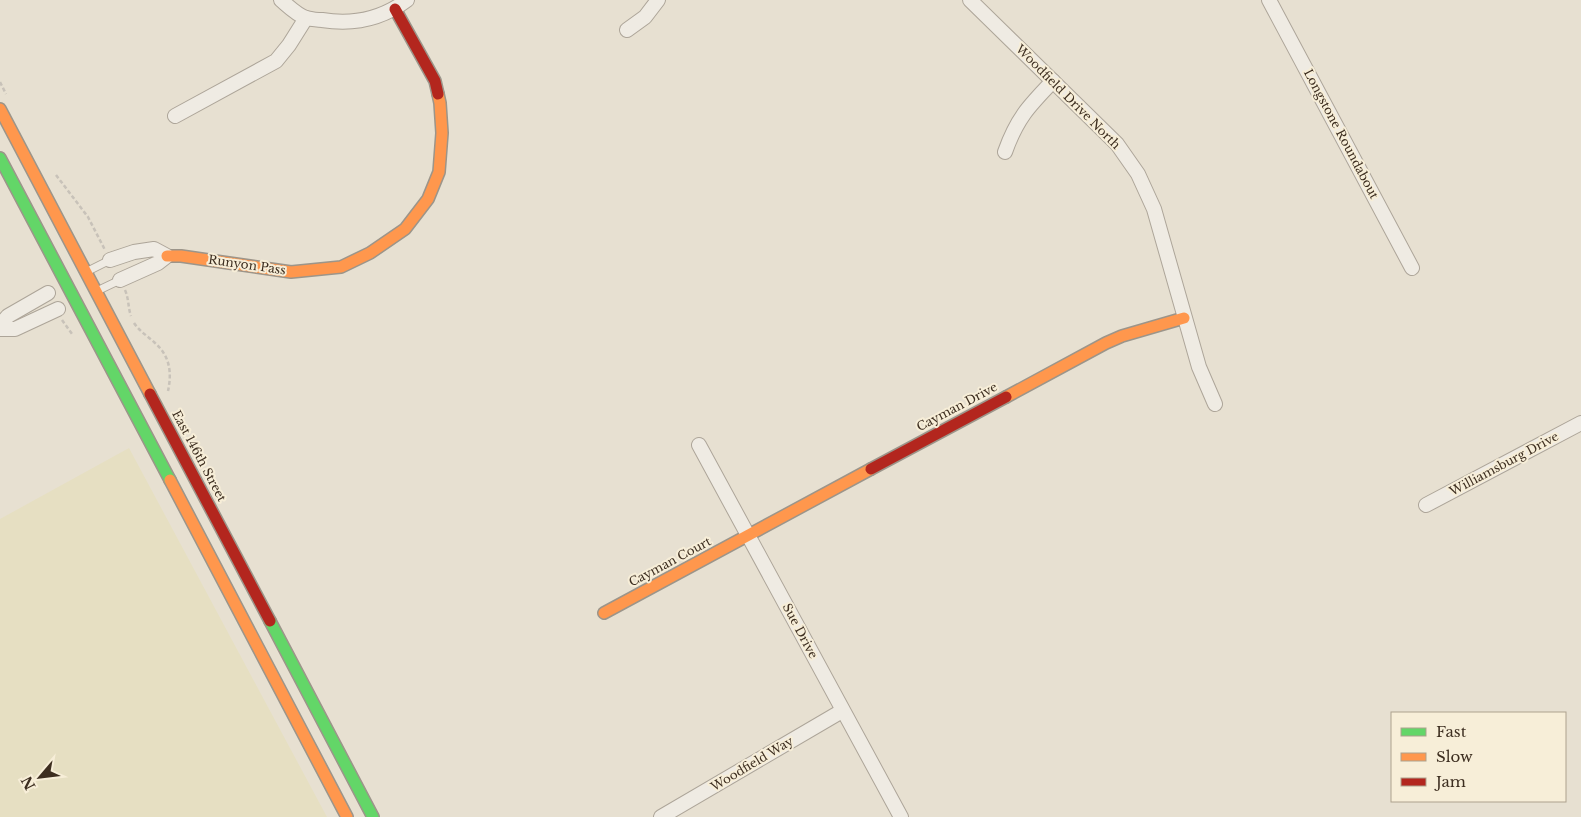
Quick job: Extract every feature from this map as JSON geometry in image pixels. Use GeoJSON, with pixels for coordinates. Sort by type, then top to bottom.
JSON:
{"type":"FeatureCollection","features":[{"type":"Feature","properties":{"kind":"main road","name":"Runyon Pass"},"geometry":{"type":"LineString","coordinates":[[167,256],[181,256],[291,272],[341,267],[370,253],[405,229],[428,200],[439,172],[442,133],[440,103],[435,81],[395,9]]}},
{"type":"Feature","properties":{"kind":"main road","name":"East 146th Street"},"geometry":{"type":"LineString","coordinates":[[0,108],[93,292],[373,817]]}},
{"type":"Feature","properties":{"kind":"main road"},"geometry":{"type":"LineString","coordinates":[[0,158],[60,286],[78,300],[347,817]]}},
{"type":"Feature","properties":{"kind":"main road","name":"Cayman Drive"},"geometry":{"type":"LineString","coordinates":[[749,535],[1106,343],[1122,336],[1184,318]]}},
{"type":"Feature","properties":{"kind":"main road","name":"Cayman Court"},"geometry":{"type":"LineString","coordinates":[[604,613],[749,535]]}},
{"type":"Feature","properties":{"kind":"street"},"geometry":{"type":"LineString","coordinates":[[281,0],[306,18],[348,23],[365,21],[395,9],[407,0]]}},
{"type":"Feature","properties":{"kind":"street"},"geometry":{"type":"LineString","coordinates":[[627,30],[645,18],[658,0]]}},
{"type":"Feature","properties":{"kind":"street","name":"Woodfield Drive North"},"geometry":{"type":"LineString","coordinates":[[970,0],[1117,144],[1138,174],[1154,209],[1184,318],[1200,367],[1216,404]]}},
{"type":"Feature","properties":{"kind":"street","name":"Longstone Roundabout"},"geometry":{"type":"LineString","coordinates":[[1269,0],[1412,268]]}},
{"type":"Feature","properties":{"kind":"street"},"geometry":{"type":"LineString","coordinates":[[175,116],[276,61],[289,45],[306,18]]}},
{"type":"Feature","properties":{"kind":"street"},"geometry":{"type":"LineString","coordinates":[[1005,152],[1012,132],[1022,114],[1053,81]]}},
{"type":"Feature","properties":{"kind":"street","name":"Runyon Pass"},"geometry":{"type":"LineString","coordinates":[[110,260],[134,252],[154,250],[167,256]]}},
{"type":"Feature","properties":{"kind":"street"},"geometry":{"type":"LineString","coordinates":[[120,280],[158,263],[167,256]]}},
{"type":"Feature","properties":{"kind":"street"},"geometry":{"type":"LineString","coordinates":[[58,309],[15,329],[0,327],[8,316],[60,286]]}},
{"type":"Feature","properties":{"kind":"street","name":"Williamsburg Drive"},"geometry":{"type":"LineString","coordinates":[[1426,505],[1581,423]]}},
{"type":"Feature","properties":{"kind":"street","name":"Sue Drive"},"geometry":{"type":"LineString","coordinates":[[699,445],[901,817]]}},
{"type":"Feature","properties":{"kind":"street","name":"Woodfield Way"},"geometry":{"type":"LineString","coordinates":[[661,817],[842,711]]}},
{"type":"Feature","properties":{"kind":"lane"},"geometry":{"type":"LineString","coordinates":[[84,274],[110,260]]}},
{"type":"Feature","properties":{"kind":"lane"},"geometry":{"type":"LineString","coordinates":[[93,292],[120,280]]}},
{"type":"Feature","properties":{"kind":"lane"},"geometry":{"type":"LineString","coordinates":[[58,309],[78,300]]}},
{"type":"Feature","properties":{"kind":"shaded area"},"geometry":{"type":"Polygon","coordinates":[[[129,448],[327,817],[0,817],[0,519],[129,448]]]}},
{"type":"Feature","properties":{"kind":"traffic: fast"},"geometry":{"type":"LineString","coordinates":[[0,158],[170,480]]}},
{"type":"Feature","properties":{"kind":"traffic: fast"},"geometry":{"type":"LineString","coordinates":[[270,621],[373,817]]}},
{"type":"Feature","properties":{"kind":"traffic: slow"},"geometry":{"type":"LineString","coordinates":[[167,256],[181,256],[291,272],[341,267],[370,253],[405,229],[428,199],[439,172],[442,133],[438,94]]}},
{"type":"Feature","properties":{"kind":"traffic: slow"},"geometry":{"type":"LineString","coordinates":[[0,109],[150,394]]}},
{"type":"Feature","properties":{"kind":"traffic: slow"},"geometry":{"type":"LineString","coordinates":[[1006,397],[1106,343],[1122,336],[1184,318]]}},
{"type":"Feature","properties":{"kind":"traffic: slow"},"geometry":{"type":"LineString","coordinates":[[604,613],[871,469]]}},
{"type":"Feature","properties":{"kind":"traffic: slow"},"geometry":{"type":"LineString","coordinates":[[170,480],[347,817]]}},
{"type":"Feature","properties":{"kind":"traffic: jam"},"geometry":{"type":"LineString","coordinates":[[395,9],[435,81],[438,94]]}},
{"type":"Feature","properties":{"kind":"traffic: jam"},"geometry":{"type":"LineString","coordinates":[[150,394],[270,621]]}},
{"type":"Feature","properties":{"kind":"traffic: jam"},"geometry":{"type":"LineString","coordinates":[[871,469],[1006,397]]}}]}
